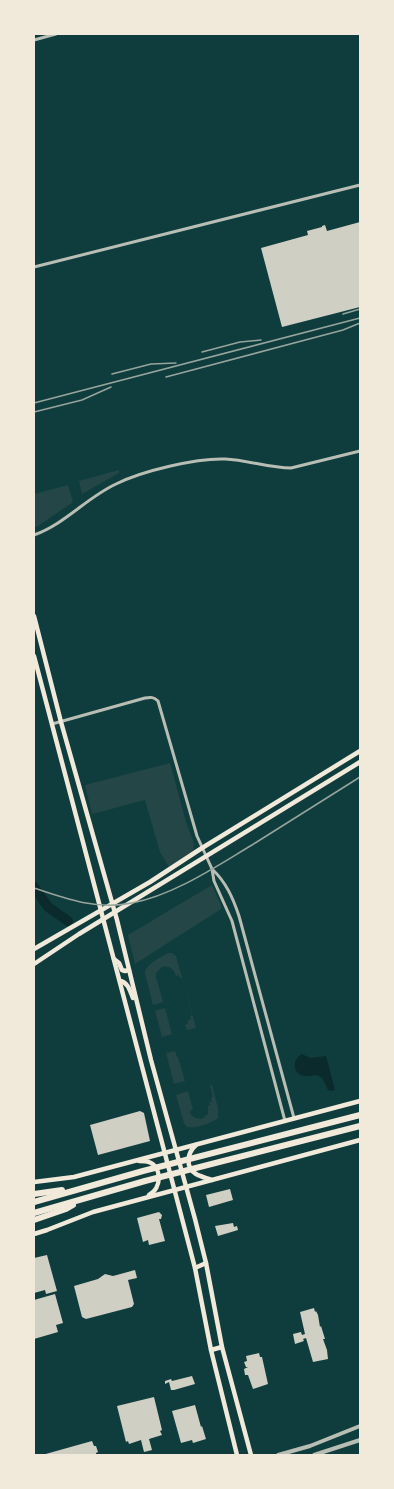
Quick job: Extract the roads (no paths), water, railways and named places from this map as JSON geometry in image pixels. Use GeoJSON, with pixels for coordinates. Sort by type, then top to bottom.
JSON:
{"type":"FeatureCollection","features":[{"type":"Feature","properties":{"kind":"highway"},"geometry":{"type":"LineString","coordinates":[[34,1202],[78,1188],[360,1115]]}},
{"type":"Feature","properties":{"kind":"highway"},"geometry":{"type":"LineString","coordinates":[[34,1213],[145,1181],[360,1126]]}},
{"type":"Feature","properties":{"kind":"highway"},"geometry":{"type":"LineString","coordinates":[[34,1194],[78,1188]]}},
{"type":"Feature","properties":{"kind":"highway"},"geometry":{"type":"LineString","coordinates":[[34,1220],[66,1209],[81,1200]]}},
{"type":"Feature","properties":{"kind":"main road"},"geometry":{"type":"LineString","coordinates":[[34,616],[61,722],[113,904],[138,1009],[187,1187],[206,1263],[222,1347],[251,1455]]}},
{"type":"Feature","properties":{"kind":"main road"},"geometry":{"type":"LineString","coordinates":[[34,656],[195,1268],[211,1350],[237,1455]]}},
{"type":"Feature","properties":{"kind":"main road"},"geometry":{"type":"LineString","coordinates":[[34,949],[158,877],[202,848],[360,751]]}},
{"type":"Feature","properties":{"kind":"main road"},"geometry":{"type":"LineString","coordinates":[[34,964],[360,762]]}},
{"type":"Feature","properties":{"kind":"main road"},"geometry":{"type":"LineString","coordinates":[[315,779],[320,787]]}},
{"type":"Feature","properties":{"kind":"main road"},"geometry":{"type":"LineString","coordinates":[[70,792],[80,789]]}},
{"type":"Feature","properties":{"kind":"main road"},"geometry":{"type":"LineString","coordinates":[[114,959],[119,963],[122,970],[129,970]]}},
{"type":"Feature","properties":{"kind":"main road"},"geometry":{"type":"LineString","coordinates":[[120,981],[124,981],[127,984],[138,1009]]}},
{"type":"Feature","properties":{"kind":"main road"},"geometry":{"type":"LineString","coordinates":[[34,1182],[74,1177],[360,1101]]}},
{"type":"Feature","properties":{"kind":"main road"},"geometry":{"type":"LineString","coordinates":[[34,1234],[93,1212],[360,1140]]}},
{"type":"Feature","properties":{"kind":"main road"},"geometry":{"type":"LineString","coordinates":[[199,1143],[194,1146],[190,1152],[188,1157],[189,1164],[193,1171],[198,1175],[212,1180]]}},
{"type":"Feature","properties":{"kind":"main road"},"geometry":{"type":"LineString","coordinates":[[130,1162],[149,1162],[155,1166],[158,1176],[159,1182],[157,1189],[140,1199]]}},
{"type":"Feature","properties":{"kind":"main road"},"geometry":{"type":"LineString","coordinates":[[195,1268],[206,1263]]}},
{"type":"Feature","properties":{"kind":"main road"},"geometry":{"type":"LineString","coordinates":[[211,1350],[222,1347]]}},
{"type":"Feature","properties":{"kind":"street"},"geometry":{"type":"LineString","coordinates":[[34,40],[56,34]]}},
{"type":"Feature","properties":{"kind":"street"},"geometry":{"type":"LineString","coordinates":[[34,268],[360,185]]}},
{"type":"Feature","properties":{"kind":"street"},"geometry":{"type":"LineString","coordinates":[[34,536],[58,524],[82,505],[115,484],[126,479],[187,462],[226,459],[282,468],[291,468],[360,451]]}},
{"type":"Feature","properties":{"kind":"street"},"geometry":{"type":"LineString","coordinates":[[52,724],[151,697],[155,698],[161,707],[197,836],[212,869],[214,881],[232,921],[285,1121]]}},
{"type":"Feature","properties":{"kind":"street"},"geometry":{"type":"LineString","coordinates":[[212,869],[221,877],[226,885],[239,916],[294,1118]]}},
{"type":"Feature","properties":{"kind":"street"},"geometry":{"type":"LineString","coordinates":[[278,1455],[310,1446],[360,1426]]}},
{"type":"Feature","properties":{"kind":"street"},"geometry":{"type":"LineString","coordinates":[[314,1455],[360,1440]]}},
{"type":"Feature","properties":{"kind":"waterway"},"geometry":{"type":"LineString","coordinates":[[34,887],[48,907],[68,921]]}},
{"type":"Feature","properties":{"kind":"railway"},"geometry":{"type":"LineString","coordinates":[[343,314],[360,309]]}},
{"type":"Feature","properties":{"kind":"railway"},"geometry":{"type":"LineString","coordinates":[[34,403],[360,318]]}},
{"type":"Feature","properties":{"kind":"railway"},"geometry":{"type":"LineString","coordinates":[[166,377],[343,330],[360,323]]}},
{"type":"Feature","properties":{"kind":"railway"},"geometry":{"type":"LineString","coordinates":[[202,352],[240,342],[261,340]]}},
{"type":"Feature","properties":{"kind":"railway"},"geometry":{"type":"LineString","coordinates":[[112,374],[151,364],[176,363]]}},
{"type":"Feature","properties":{"kind":"railway"},"geometry":{"type":"LineString","coordinates":[[34,412],[82,400],[111,387]]}},
{"type":"Feature","properties":{"kind":"railway"},"geometry":{"type":"LineString","coordinates":[[34,888],[82,902],[106,905],[132,903],[163,894],[209,871],[360,777]]}}]}
